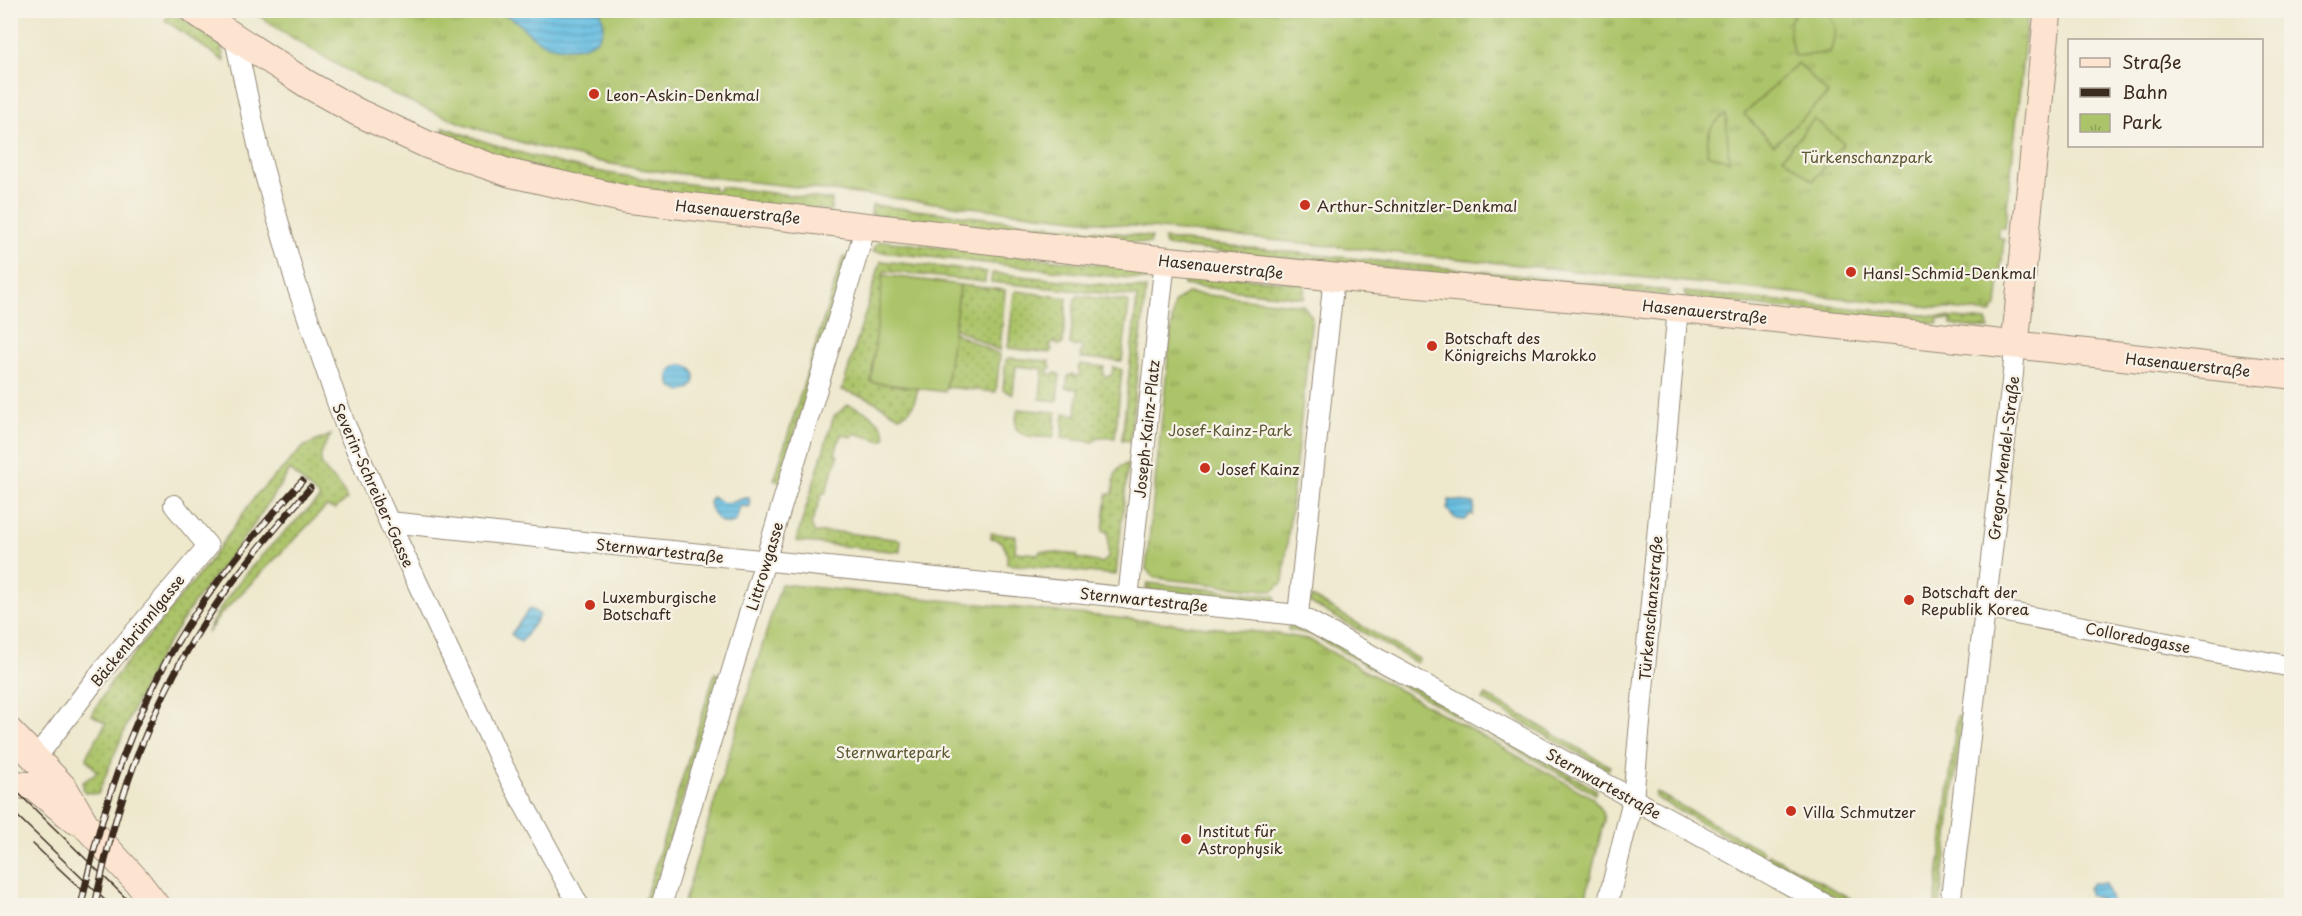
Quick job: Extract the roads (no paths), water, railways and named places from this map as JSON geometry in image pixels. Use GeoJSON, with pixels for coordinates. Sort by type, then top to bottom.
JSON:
{"type":"FeatureCollection","features":[{"type":"Feature","properties":{"kind":"street","name":"Hasenauerstraße"},"geometry":{"type":"LineString","coordinates":[[193,10],[307,84],[357,112],[428,145],[509,173],[625,199],[1165,260],[1678,308],[2292,375]]}},
{"type":"Feature","properties":{"kind":"street","name":"Gregor-Mendel-Straße"},"geometry":{"type":"LineString","coordinates":[[1950,906],[2013,373],[2048,10]]}},
{"type":"Feature","properties":{"kind":"street","name":"Severin-Schreiber-Gasse"},"geometry":{"type":"LineString","coordinates":[[235,39],[263,168],[296,283],[344,422],[503,766],[579,906]]}},
{"type":"Feature","properties":{"kind":"street","name":"Littrowgasse"},"geometry":{"type":"LineString","coordinates":[[661,906],[866,226]]}},
{"type":"Feature","properties":{"kind":"street","name":"Joseph-Kainz-Platz"},"geometry":{"type":"LineString","coordinates":[[1128,598],[1165,260]]}},
{"type":"Feature","properties":{"kind":"street"},"geometry":{"type":"LineString","coordinates":[[1298,615],[1334,277]]}},
{"type":"Feature","properties":{"kind":"street","name":"Türkenschanzstraße"},"geometry":{"type":"LineString","coordinates":[[1607,906],[1633,799],[1678,308]]}},
{"type":"Feature","properties":{"kind":"street","name":"Bäckenbrünnlgasse"},"geometry":{"type":"LineString","coordinates":[[36,758],[102,671],[208,546],[174,505]]}},
{"type":"Feature","properties":{"kind":"street","name":"Sternwartestraße"},"geometry":{"type":"LineString","coordinates":[[389,522],[1298,615],[1828,906]]}},
{"type":"Feature","properties":{"kind":"street","name":"Colloredogasse"},"geometry":{"type":"LineString","coordinates":[[1985,608],[2292,667]]}},
{"type":"Feature","properties":{"kind":"street"},"geometry":{"type":"LineString","coordinates":[[10,732],[64,788],[92,833]]}},
{"type":"Feature","properties":{"kind":"street"},"geometry":{"type":"LineString","coordinates":[[10,784],[33,786],[92,833],[136,880],[156,906]]}},
{"type":"Feature","properties":{"kind":"water"},"geometry":{"type":"Polygon","coordinates":[[[489,11],[600,11],[603,23],[602,33],[587,45],[565,48],[554,46],[533,37],[511,18],[489,11]]]}},
{"type":"Feature","properties":{"kind":"water"},"geometry":{"type":"Polygon","coordinates":[[[682,365],[691,369],[695,378],[691,387],[682,391],[673,387],[669,378],[673,369],[682,365]]]}},
{"type":"Feature","properties":{"kind":"water"},"geometry":{"type":"Polygon","coordinates":[[[712,497],[726,503],[749,497],[750,507],[740,506],[736,521],[721,522],[712,512],[709,502],[712,497]]]}},
{"type":"Feature","properties":{"kind":"water"},"geometry":{"type":"Polygon","coordinates":[[[1449,500],[1474,503],[1473,515],[1465,520],[1456,519],[1447,509],[1449,500]]]}},
{"type":"Feature","properties":{"kind":"water"},"geometry":{"type":"Polygon","coordinates":[[[530,608],[540,615],[521,642],[511,634],[530,608]]]}},
{"type":"Feature","properties":{"kind":"water"},"geometry":{"type":"Polygon","coordinates":[[[2092,883],[2105,884],[2113,905],[2097,905],[2099,899],[2089,894],[2088,888],[2092,883]]]}},
{"type":"Feature","properties":{"kind":"tram line"},"geometry":{"type":"LineString","coordinates":[[10,785],[134,906]]}},
{"type":"Feature","properties":{"kind":"tram line"},"geometry":{"type":"LineString","coordinates":[[10,809],[111,906]]}},
{"type":"Feature","properties":{"kind":"tram line"},"geometry":{"type":"LineString","coordinates":[[33,844],[83,891]]}},
{"type":"Feature","properties":{"kind":"railway"},"geometry":{"type":"LineString","coordinates":[[81,906],[97,838],[118,771],[159,674],[190,622],[219,580],[251,539],[302,481]]}},
{"type":"Feature","properties":{"kind":"railway"},"geometry":{"type":"LineString","coordinates":[[95,906],[114,826],[127,786],[141,747],[175,672],[195,636],[229,587],[310,488]]}},
{"type":"Feature","properties":{"kind":"place","name":"Leon-Askin-Denkmal"},"geometry":{"type":"Point","coordinates":[594,94]}},
{"type":"Feature","properties":{"kind":"place","name":"Arthur-Schnitzler-Denkmal"},"geometry":{"type":"Point","coordinates":[1305,205]}},
{"type":"Feature","properties":{"kind":"place","name":"Hansl-Schmid-Denkmal"},"geometry":{"type":"Point","coordinates":[1851,272]}},
{"type":"Feature","properties":{"kind":"place","name":"Botschaft des Königreichs Marokko"},"geometry":{"type":"Point","coordinates":[1432,346]}},
{"type":"Feature","properties":{"kind":"place","name":"Josef Kainz"},"geometry":{"type":"Point","coordinates":[1205,468]}},
{"type":"Feature","properties":{"kind":"place","name":"Botschaft der Republik Korea"},"geometry":{"type":"Point","coordinates":[1909,600]}},
{"type":"Feature","properties":{"kind":"place","name":"Luxemburgische Botschaft"},"geometry":{"type":"Point","coordinates":[590,605]}},
{"type":"Feature","properties":{"kind":"place","name":"Villa Schmutzer"},"geometry":{"type":"Point","coordinates":[1791,811]}},
{"type":"Feature","properties":{"kind":"place","name":"Institut für Astrophysik"},"geometry":{"type":"Point","coordinates":[1186,839]}},
{"type":"Feature","properties":{"kind":"park label","name":"Türkenschanzpark"},"geometry":{"type":"Point","coordinates":[1867,156]}},
{"type":"Feature","properties":{"kind":"park label","name":"Josef-Kainz-Park"},"geometry":{"type":"Point","coordinates":[1230,429]}},
{"type":"Feature","properties":{"kind":"park label","name":"Sternwartepark"},"geometry":{"type":"Point","coordinates":[893,751]}}]}
